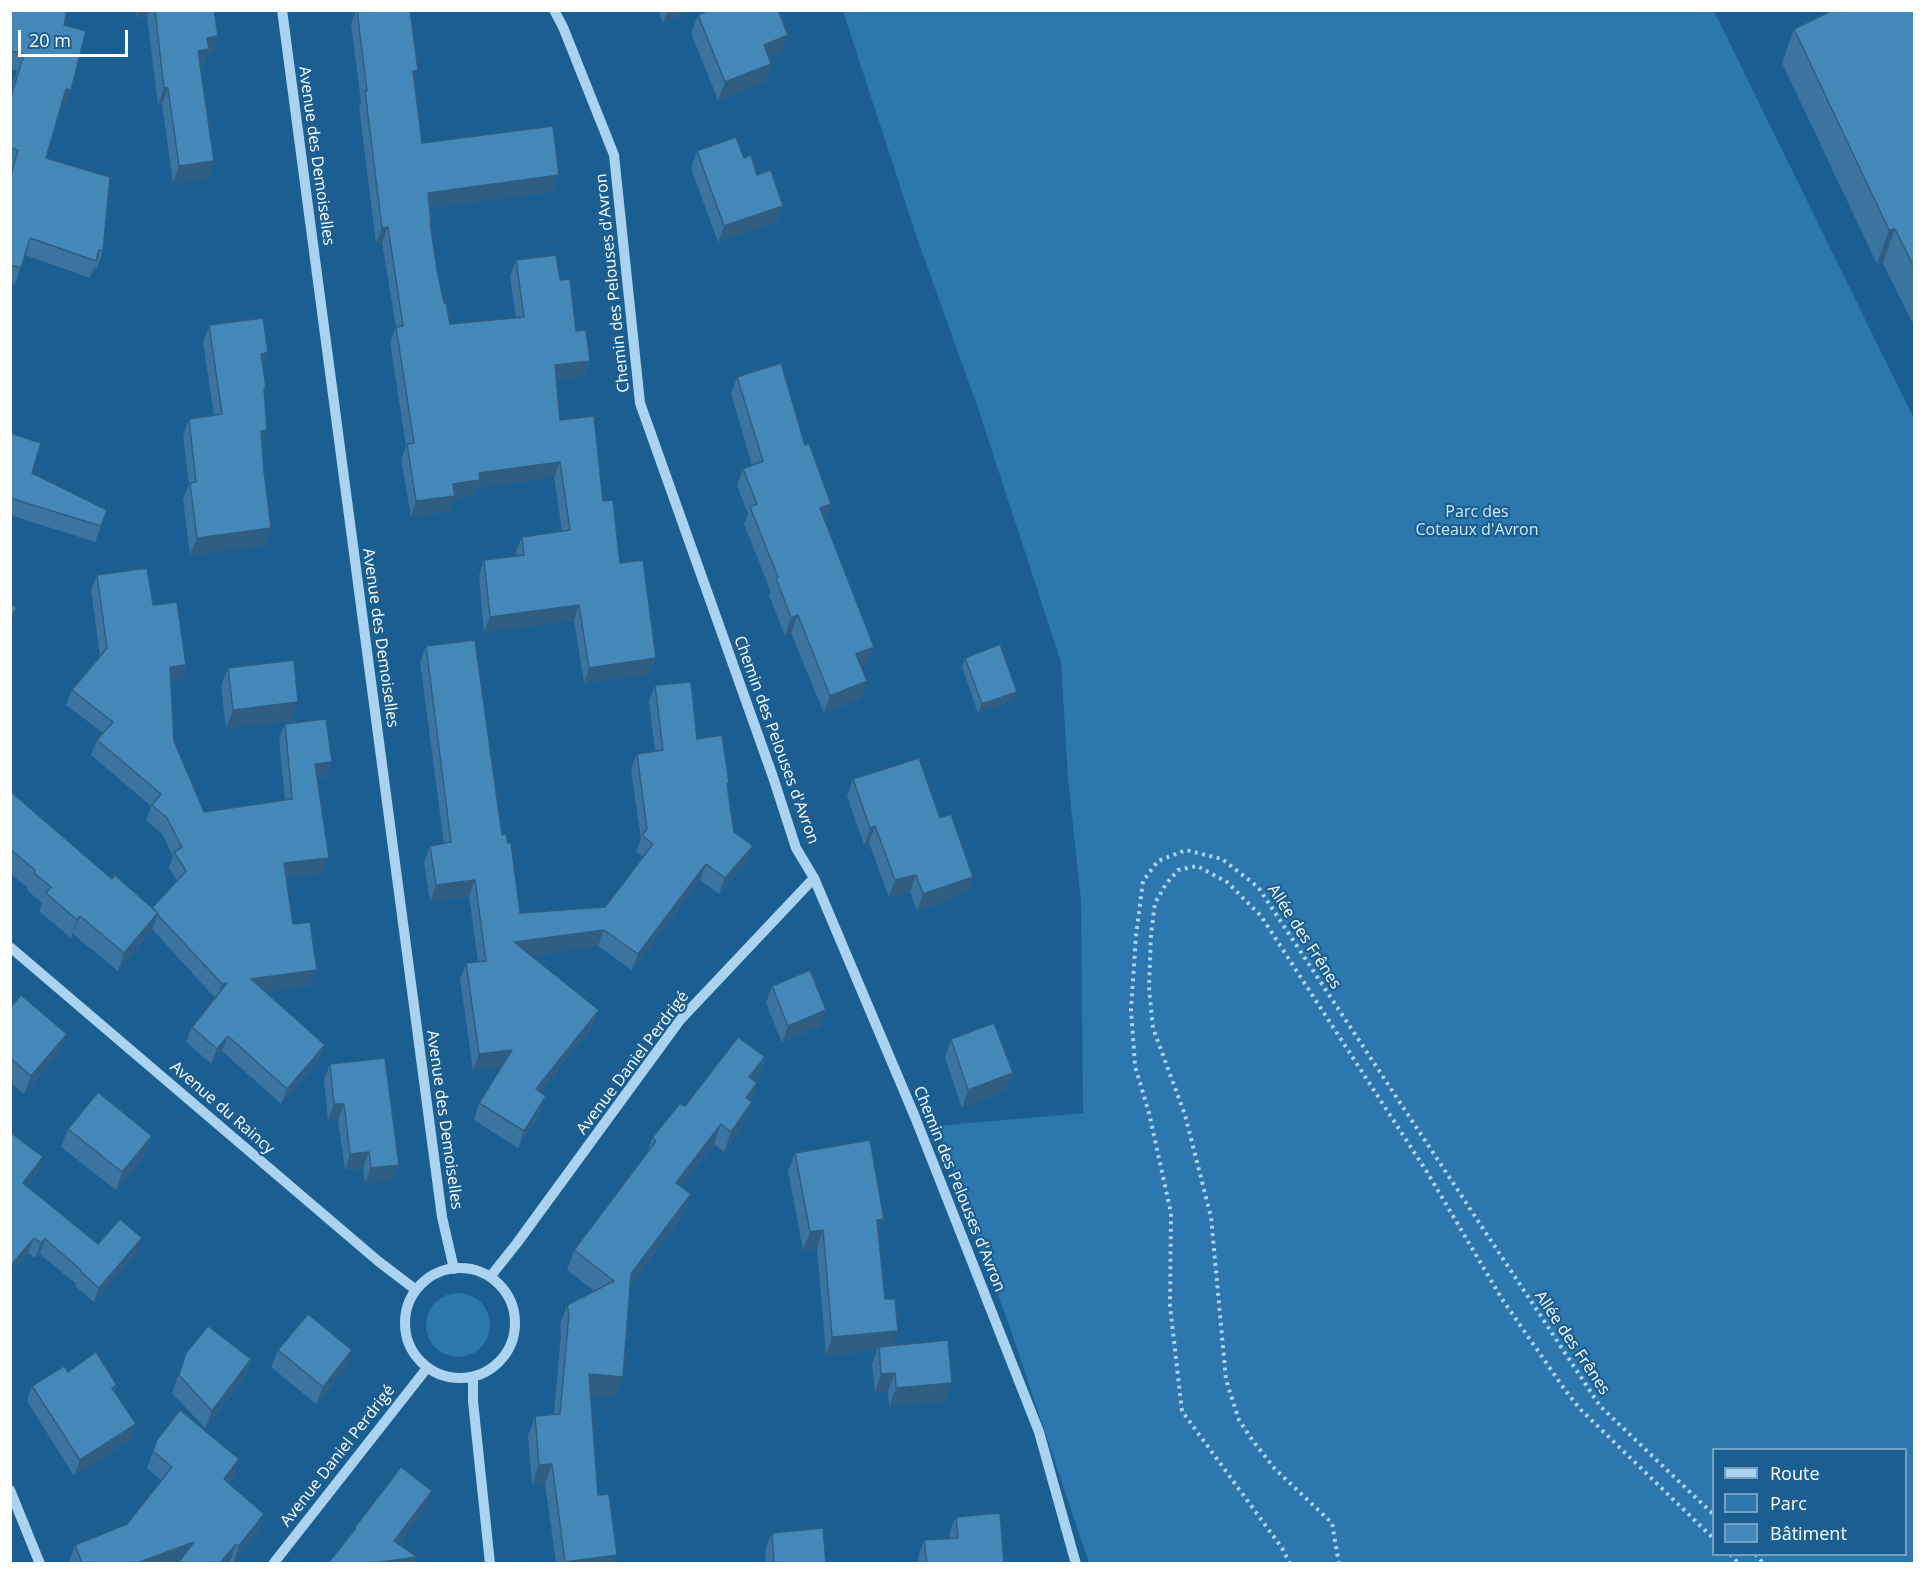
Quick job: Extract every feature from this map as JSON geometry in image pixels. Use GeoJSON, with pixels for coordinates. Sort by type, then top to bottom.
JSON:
{"type":"FeatureCollection","features":[{"type":"Feature","properties":{"kind":"street","name":"Avenue des Demoiselles"},"geometry":{"type":"LineString","coordinates":[[282,10],[442,1217],[454,1269]]}},
{"type":"Feature","properties":{"kind":"street","name":"Chemin des Pelouses d'Avron"},"geometry":{"type":"LineString","coordinates":[[554,10],[563,27],[614,155],[640,403],[796,848],[814,878],[915,1117],[1039,1432],[1076,1563]]}},
{"type":"Feature","properties":{"kind":"street","name":"Avenue Daniel Perdrigé"},"geometry":{"type":"LineString","coordinates":[[490,1277],[517,1244],[680,1020],[814,878]]}},
{"type":"Feature","properties":{"kind":"street","name":"Avenue du Raincy"},"geometry":{"type":"LineString","coordinates":[[10,948],[378,1261],[416,1290]]}},
{"type":"Feature","properties":{"kind":"street"},"geometry":{"type":"LineString","coordinates":[[454,1269],[473,1270],[490,1277],[503,1290],[512,1305],[515,1324],[512,1341],[503,1357],[489,1370],[473,1377],[441,1376],[427,1368],[415,1356],[407,1340],[405,1323],[407,1306],[416,1290],[439,1272],[454,1269]]}},
{"type":"Feature","properties":{"kind":"street","name":"Avenue Daniel Perdrigé"},"geometry":{"type":"LineString","coordinates":[[273,1563],[427,1368]]}},
{"type":"Feature","properties":{"kind":"street"},"geometry":{"type":"LineString","coordinates":[[473,1377],[473,1401],[490,1563]]}},
{"type":"Feature","properties":{"kind":"street"},"geometry":{"type":"LineString","coordinates":[[10,1490],[40,1563]]}},
{"type":"Feature","properties":{"kind":"path","name":"Allée des Frênes"},"geometry":{"type":"LineString","coordinates":[[1290,1563],[1282,1548],[1182,1411],[1170,1306],[1171,1213],[1149,1113],[1135,1066],[1131,1009],[1136,936],[1143,881],[1158,861],[1186,850],[1222,859],[1258,887],[1600,1407],[1712,1514]]}},
{"type":"Feature","properties":{"kind":"path","name":"Allée des Frênes"},"geometry":{"type":"LineString","coordinates":[[1339,1563],[1332,1523],[1275,1469],[1253,1441],[1239,1420],[1226,1380],[1211,1217],[1185,1115],[1153,1028],[1149,987],[1155,903],[1166,884],[1178,870],[1197,866],[1227,882],[1261,916],[1427,1172],[1502,1299],[1565,1390],[1580,1409],[1712,1538]]}},
{"type":"Feature","properties":{"kind":"green space","name":"Parc des Coteaux d'Avron"},"geometry":{"type":"Polygon","coordinates":[[[843,11],[1714,11],[1914,419],[1914,1563],[1089,1563],[1010,1328],[937,1126],[1083,1113],[1081,900],[1068,779],[1061,662],[977,405],[918,241],[843,11]]]}},
{"type":"Feature","properties":{"kind":"green space"},"geometry":{"type":"Polygon","coordinates":[[[452,1293],[464,1293],[481,1302],[488,1313],[490,1325],[488,1337],[481,1348],[464,1357],[452,1357],[440,1352],[431,1343],[426,1331],[426,1319],[431,1307],[440,1298],[452,1293]]]}},
{"type":"Feature","properties":{"kind":"building"},"geometry":{"type":"Polygon","coordinates":[[[10,10],[67,10],[64,25],[86,31],[71,90],[66,89],[46,158],[110,177],[103,251],[99,250],[96,261],[30,238],[21,268],[10,265],[10,178],[18,150],[10,148],[10,100],[24,54],[10,51],[10,10]]]}},
{"type":"Feature","properties":{"kind":"building"},"geometry":{"type":"Polygon","coordinates":[[[155,10],[214,10],[218,36],[207,38],[209,49],[198,51],[214,161],[179,166],[168,88],[164,88],[155,10]]]}},
{"type":"Feature","properties":{"kind":"building"},"geometry":{"type":"Polygon","coordinates":[[[357,10],[410,10],[418,70],[413,71],[422,143],[553,126],[559,175],[428,193],[437,270],[450,324],[524,317],[516,260],[556,255],[560,280],[570,279],[576,331],[586,330],[590,361],[555,365],[560,420],[594,416],[603,501],[613,500],[620,563],[643,560],[656,658],[589,668],[579,605],[490,617],[484,560],[524,555],[522,537],[570,530],[560,462],[479,473],[480,480],[453,484],[455,496],[416,501],[407,444],[414,443],[396,327],[403,326],[388,227],[382,228],[357,10]]]}},
{"type":"Feature","properties":{"kind":"building"},"geometry":{"type":"Polygon","coordinates":[[[709,10],[778,10],[788,35],[764,45],[771,64],[725,82],[698,15],[709,10]]]}},
{"type":"Feature","properties":{"kind":"building"},"geometry":{"type":"Polygon","coordinates":[[[1833,10],[1914,10],[1914,267],[1895,229],[1889,230],[1794,29],[1833,10]]]}},
{"type":"Feature","properties":{"kind":"building"},"geometry":{"type":"Polygon","coordinates":[[[736,137],[744,158],[751,155],[757,175],[771,170],[783,206],[724,226],[697,151],[736,137]]]}},
{"type":"Feature","properties":{"kind":"building"},"geometry":{"type":"Polygon","coordinates":[[[263,318],[268,352],[261,354],[266,388],[264,388],[267,430],[261,431],[271,528],[197,538],[190,483],[196,482],[189,419],[222,414],[209,325],[263,318]]]}},
{"type":"Feature","properties":{"kind":"building"},"geometry":{"type":"Polygon","coordinates":[[[781,363],[805,445],[809,443],[831,504],[820,508],[874,647],[856,654],[867,681],[830,696],[798,615],[791,618],[776,578],[778,577],[750,507],[757,504],[743,469],[763,461],[737,377],[781,363]]]}},
{"type":"Feature","properties":{"kind":"building"},"geometry":{"type":"Polygon","coordinates":[[[10,433],[41,443],[32,473],[107,510],[101,526],[10,498],[10,433]]]}},
{"type":"Feature","properties":{"kind":"building"},"geometry":{"type":"Polygon","coordinates":[[[147,568],[153,605],[177,602],[186,665],[170,667],[174,741],[204,812],[292,799],[285,724],[326,719],[332,762],[315,764],[329,858],[284,863],[293,924],[310,922],[317,970],[251,979],[325,1045],[287,1089],[228,1036],[217,1049],[192,1027],[227,983],[222,984],[152,908],[186,871],[174,852],[182,847],[167,818],[152,805],[161,794],[97,740],[113,722],[72,690],[107,648],[97,575],[147,568]]]}},
{"type":"Feature","properties":{"kind":"building"},"geometry":{"type":"Polygon","coordinates":[[[10,603],[17,608],[10,616],[10,603]]]}},
{"type":"Feature","properties":{"kind":"building"},"geometry":{"type":"Polygon","coordinates":[[[475,640],[502,835],[506,834],[508,843],[511,843],[520,913],[605,907],[653,844],[642,835],[647,829],[637,754],[663,750],[655,685],[691,682],[697,739],[722,735],[734,832],[753,846],[725,878],[706,864],[638,954],[604,930],[514,942],[599,1010],[536,1089],[546,1096],[524,1131],[479,1103],[512,1050],[479,1054],[466,963],[486,961],[475,880],[436,885],[430,846],[451,842],[426,646],[475,640]]]}},
{"type":"Feature","properties":{"kind":"building"},"geometry":{"type":"Polygon","coordinates":[[[1000,644],[1017,692],[982,704],[965,658],[1000,644]]]}},
{"type":"Feature","properties":{"kind":"building"},"geometry":{"type":"Polygon","coordinates":[[[294,660],[298,702],[233,710],[228,668],[294,660]]]}},
{"type":"Feature","properties":{"kind":"building"},"geometry":{"type":"Polygon","coordinates":[[[919,758],[940,818],[951,814],[973,877],[923,894],[916,875],[895,880],[875,826],[870,828],[853,779],[919,758]]]}},
{"type":"Feature","properties":{"kind":"building"},"geometry":{"type":"Polygon","coordinates":[[[10,791],[112,879],[115,875],[158,913],[124,953],[80,916],[77,920],[46,893],[51,887],[10,849],[10,791]]]}},
{"type":"Feature","properties":{"kind":"building"},"geometry":{"type":"Polygon","coordinates":[[[810,970],[826,1010],[788,1026],[772,986],[810,970]]]}},
{"type":"Feature","properties":{"kind":"building"},"geometry":{"type":"Polygon","coordinates":[[[21,995],[67,1034],[31,1076],[10,1058],[10,1008],[21,995]]]}},
{"type":"Feature","properties":{"kind":"building"},"geometry":{"type":"Polygon","coordinates":[[[994,1023],[1013,1073],[968,1090],[951,1039],[994,1023]]]}},
{"type":"Feature","properties":{"kind":"building"},"geometry":{"type":"Polygon","coordinates":[[[738,1037],[765,1057],[749,1077],[757,1083],[746,1098],[752,1102],[731,1132],[721,1124],[676,1183],[691,1194],[631,1274],[623,1377],[589,1374],[598,1495],[609,1494],[617,1555],[565,1562],[552,1464],[539,1465],[535,1416],[560,1414],[569,1314],[567,1305],[614,1281],[574,1250],[656,1141],[652,1138],[680,1103],[685,1106],[738,1037]]]}},
{"type":"Feature","properties":{"kind":"building"},"geometry":{"type":"Polygon","coordinates":[[[385,1058],[399,1165],[371,1168],[369,1152],[350,1154],[344,1104],[334,1104],[330,1064],[385,1058]]]}},
{"type":"Feature","properties":{"kind":"building"},"geometry":{"type":"Polygon","coordinates":[[[98,1092],[152,1136],[122,1172],[68,1129],[98,1092]]]}},
{"type":"Feature","properties":{"kind":"building"},"geometry":{"type":"Polygon","coordinates":[[[10,1132],[43,1157],[23,1183],[98,1244],[120,1219],[142,1238],[99,1288],[45,1239],[41,1243],[34,1238],[12,1264],[10,1263],[10,1132]]]}},
{"type":"Feature","properties":{"kind":"building"},"geometry":{"type":"Polygon","coordinates":[[[870,1140],[884,1219],[877,1220],[885,1299],[895,1299],[898,1331],[832,1337],[823,1230],[810,1232],[795,1153],[870,1140]]]}},
{"type":"Feature","properties":{"kind":"building"},"geometry":{"type":"Polygon","coordinates":[[[308,1314],[352,1350],[323,1387],[278,1350],[308,1314]]]}},
{"type":"Feature","properties":{"kind":"building"},"geometry":{"type":"Polygon","coordinates":[[[208,1326],[251,1359],[212,1411],[179,1375],[186,1353],[208,1326]]]}},
{"type":"Feature","properties":{"kind":"building"},"geometry":{"type":"Polygon","coordinates":[[[948,1340],[952,1383],[896,1388],[895,1373],[881,1374],[879,1347],[948,1340]]]}},
{"type":"Feature","properties":{"kind":"building"},"geometry":{"type":"Polygon","coordinates":[[[96,1352],[117,1385],[112,1388],[136,1424],[80,1460],[32,1386],[64,1366],[68,1372],[96,1352]]]}},
{"type":"Feature","properties":{"kind":"building"},"geometry":{"type":"Polygon","coordinates":[[[180,1410],[239,1459],[224,1479],[264,1514],[239,1546],[236,1544],[220,1563],[178,1563],[194,1542],[137,1563],[82,1563],[75,1545],[127,1524],[172,1467],[153,1451],[157,1440],[180,1410]]]}},
{"type":"Feature","properties":{"kind":"building"},"geometry":{"type":"Polygon","coordinates":[[[401,1467],[432,1491],[394,1541],[417,1557],[374,1563],[328,1563],[356,1528],[401,1467]]]}},
{"type":"Feature","properties":{"kind":"building"},"geometry":{"type":"Polygon","coordinates":[[[1000,1513],[1004,1563],[927,1563],[924,1540],[958,1538],[956,1517],[1000,1513]]]}},
{"type":"Feature","properties":{"kind":"building"},"geometry":{"type":"Polygon","coordinates":[[[823,1528],[826,1563],[774,1563],[772,1533],[823,1528]]]}}]}
